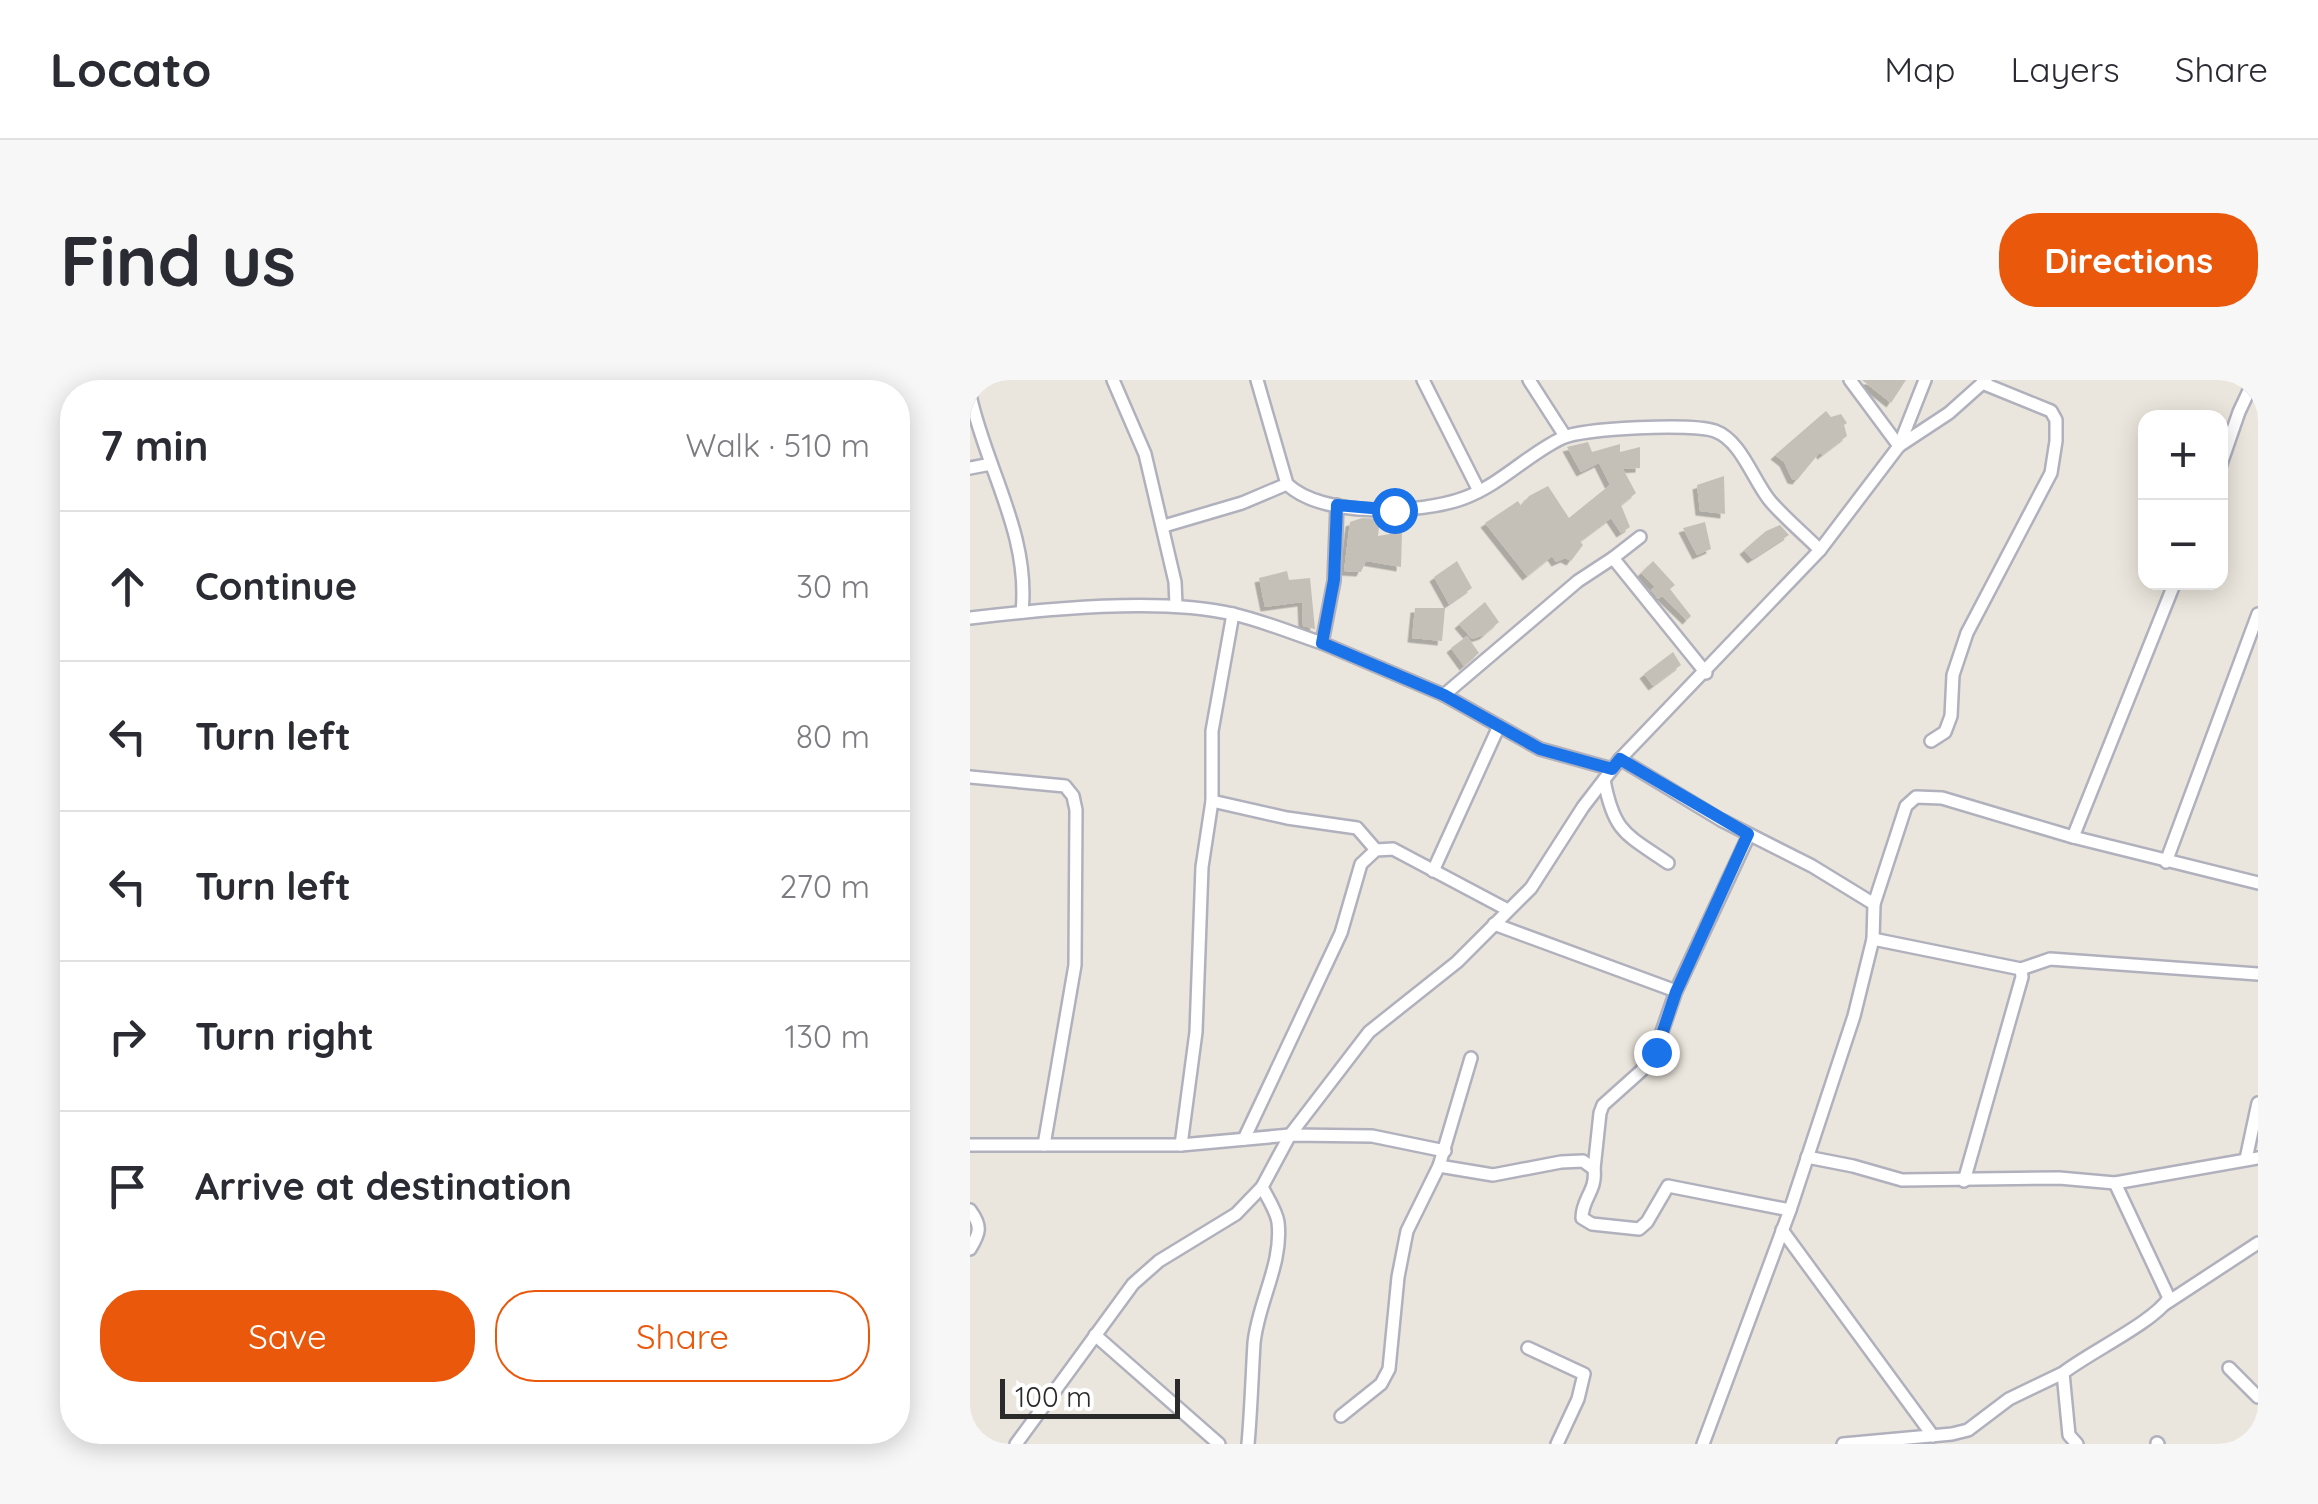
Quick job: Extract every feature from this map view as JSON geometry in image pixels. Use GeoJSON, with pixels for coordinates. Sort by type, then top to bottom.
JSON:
{"type":"FeatureCollection","features":[{"type":"Feature","properties":{"kind":"street"},"geometry":{"type":"LineString","coordinates":[[1113,380],[1145,454],[1176,582],[1176,606]]}},
{"type":"Feature","properties":{"kind":"street"},"geometry":{"type":"LineString","coordinates":[[1257,380],[1288,484],[1312,500],[1394,510],[1455,500],[1479,491],[1565,436],[1627,429],[1699,428],[1718,432],[1732,443],[1769,500],[1820,550]]}},
{"type":"Feature","properties":{"kind":"street"},"geometry":{"type":"LineString","coordinates":[[1423,380],[1479,491]]}},
{"type":"Feature","properties":{"kind":"street"},"geometry":{"type":"LineString","coordinates":[[1529,380],[1565,436]]}},
{"type":"Feature","properties":{"kind":"street"},"geometry":{"type":"LineString","coordinates":[[1850,380],[1899,446]]}},
{"type":"Feature","properties":{"kind":"street"},"geometry":{"type":"LineString","coordinates":[[1016,1444],[1133,1284],[1159,1261],[1236,1214],[1262,1186],[1290,1135],[1369,1032],[1457,962],[1531,888],[1616,764],[1820,550],[1899,446],[1924,380]]}},
{"type":"Feature","properties":{"kind":"street"},"geometry":{"type":"LineString","coordinates":[[2228,444],[2254,380]]}},
{"type":"Feature","properties":{"kind":"street"},"geometry":{"type":"LineString","coordinates":[[1899,446],[1949,413],[1984,382],[2051,411],[2056,420],[2051,473],[1967,633],[1953,675],[1951,716],[1944,732],[1930,741]]}},
{"type":"Feature","properties":{"kind":"street"},"geometry":{"type":"LineString","coordinates":[[970,396],[1021,556],[1022,612]]}},
{"type":"Feature","properties":{"kind":"street"},"geometry":{"type":"LineString","coordinates":[[970,468],[991,464]]}},
{"type":"Feature","properties":{"kind":"street"},"geometry":{"type":"LineString","coordinates":[[1164,526],[1242,503],[1288,484]]}},
{"type":"Feature","properties":{"kind":"street"},"geometry":{"type":"LineString","coordinates":[[1322,643],[1334,580],[1337,505]]}},
{"type":"Feature","properties":{"kind":"street"},"geometry":{"type":"LineString","coordinates":[[1444,695],[1578,581],[1640,537]]}},
{"type":"Feature","properties":{"kind":"street"},"geometry":{"type":"LineString","coordinates":[[1612,558],[1706,673]]}},
{"type":"Feature","properties":{"kind":"street"},"geometry":{"type":"LineString","coordinates":[[2073,837],[2172,590]]}},
{"type":"Feature","properties":{"kind":"street"},"geometry":{"type":"LineString","coordinates":[[970,618],[1176,606],[1233,614],[1322,643],[1444,695],[1540,749],[1616,764],[1812,866],[1874,904]]}},
{"type":"Feature","properties":{"kind":"street"},"geometry":{"type":"LineString","coordinates":[[1181,1144],[1196,1032],[1202,866],[1212,801],[1212,731],[1233,614]]}},
{"type":"Feature","properties":{"kind":"street"},"geometry":{"type":"LineString","coordinates":[[2166,862],[2258,614]]}},
{"type":"Feature","properties":{"kind":"street"},"geometry":{"type":"LineString","coordinates":[[1433,871],[1499,726]]}},
{"type":"Feature","properties":{"kind":"street"},"geometry":{"type":"LineString","coordinates":[[970,777],[1065,786],[1073,796],[1076,810],[1075,965],[1044,1144]]}},
{"type":"Feature","properties":{"kind":"street"},"geometry":{"type":"LineString","coordinates":[[1604,780],[1610,812],[1618,828],[1668,863]]}},
{"type":"Feature","properties":{"kind":"street"},"geometry":{"type":"LineString","coordinates":[[1703,1444],[1790,1210],[1854,1016],[1872,939],[1874,904],[1906,806],[1916,797],[1942,798],[2073,837],[2258,883]]}},
{"type":"Feature","properties":{"kind":"street"},"geometry":{"type":"LineString","coordinates":[[1212,801],[1357,828],[1376,850]]}},
{"type":"Feature","properties":{"kind":"street"},"geometry":{"type":"LineString","coordinates":[[1748,834],[1676,992],[1650,1062],[1600,1113],[1596,1183],[1582,1218],[1592,1224],[1639,1229],[1668,1186],[1790,1210]]}},
{"type":"Feature","properties":{"kind":"street"},"geometry":{"type":"LineString","coordinates":[[1244,1139],[1342,933],[1362,864],[1376,850],[1393,850],[1508,910]]}},
{"type":"Feature","properties":{"kind":"street"},"geometry":{"type":"LineString","coordinates":[[1494,924],[1676,992]]}},
{"type":"Feature","properties":{"kind":"street"},"geometry":{"type":"LineString","coordinates":[[1872,939],[2021,969],[2050,959],[2258,974]]}},
{"type":"Feature","properties":{"kind":"street"},"geometry":{"type":"LineString","coordinates":[[1964,1181],[2022,977],[2021,969]]}},
{"type":"Feature","properties":{"kind":"street"},"geometry":{"type":"LineString","coordinates":[[1340,1416],[1381,1384],[1389,1368],[1406,1230],[1439,1166],[1471,1058]]}},
{"type":"Feature","properties":{"kind":"street"},"geometry":{"type":"LineString","coordinates":[[1807,1157],[1902,1180],[2059,1178],[2115,1183],[2252,1159],[2258,1103]]}},
{"type":"Feature","properties":{"kind":"street"},"geometry":{"type":"LineString","coordinates":[[970,1145],[1181,1144],[1290,1135],[1372,1136],[1445,1150]]}},
{"type":"Feature","properties":{"kind":"street"},"geometry":{"type":"LineString","coordinates":[[1439,1166],[1492,1176],[1561,1162],[1583,1161],[1594,1169]]}},
{"type":"Feature","properties":{"kind":"street"},"geometry":{"type":"LineString","coordinates":[[2115,1183],[2167,1290],[2166,1304]]}},
{"type":"Feature","properties":{"kind":"street"},"geometry":{"type":"LineString","coordinates":[[1248,1444],[1254,1341],[1261,1303],[1270,1287],[1278,1238],[1278,1218],[1262,1186]]}},
{"type":"Feature","properties":{"kind":"street"},"geometry":{"type":"LineString","coordinates":[[970,1210],[980,1234],[970,1249]]}},
{"type":"Feature","properties":{"kind":"street"},"geometry":{"type":"LineString","coordinates":[[1782,1230],[1933,1436]]}},
{"type":"Feature","properties":{"kind":"street"},"geometry":{"type":"LineString","coordinates":[[1844,1444],[1968,1430],[2009,1399],[2064,1373],[2258,1243]]}},
{"type":"Feature","properties":{"kind":"street"},"geometry":{"type":"LineString","coordinates":[[1096,1335],[1218,1444]]}},
{"type":"Feature","properties":{"kind":"street"},"geometry":{"type":"LineString","coordinates":[[1528,1348],[1584,1374],[1578,1399],[1557,1444]]}},
{"type":"Feature","properties":{"kind":"street"},"geometry":{"type":"LineString","coordinates":[[2228,1368],[2258,1397]]}},
{"type":"Feature","properties":{"kind":"street"},"geometry":{"type":"LineString","coordinates":[[2064,1373],[2069,1435],[2077,1444]]}},
{"type":"Feature","properties":{"kind":"building"},"geometry":{"type":"Polygon","coordinates":[[[1862,380],[1906,380],[1891,403],[1862,380]]]}},
{"type":"Feature","properties":{"kind":"building"},"geometry":{"type":"Polygon","coordinates":[[[1826,411],[1831,417],[1841,414],[1847,423],[1847,436],[1822,455],[1820,452],[1797,480],[1792,479],[1784,462],[1775,455],[1826,411]]]}},
{"type":"Feature","properties":{"kind":"building"},"geometry":{"type":"Polygon","coordinates":[[[1588,442],[1592,452],[1620,444],[1620,452],[1640,447],[1640,468],[1623,469],[1636,493],[1621,505],[1630,527],[1621,533],[1611,518],[1580,541],[1583,545],[1571,561],[1565,558],[1556,562],[1552,556],[1527,576],[1485,523],[1518,501],[1521,506],[1529,496],[1548,486],[1569,518],[1610,485],[1599,463],[1581,472],[1567,447],[1588,442]]]}},
{"type":"Feature","properties":{"kind":"building"},"geometry":{"type":"Polygon","coordinates":[[[1724,476],[1725,514],[1700,511],[1697,485],[1724,476]]]}},
{"type":"Feature","properties":{"kind":"building"},"geometry":{"type":"Polygon","coordinates":[[[1380,519],[1378,536],[1402,532],[1401,567],[1366,561],[1361,572],[1344,571],[1350,522],[1380,519]]]}},
{"type":"Feature","properties":{"kind":"building"},"geometry":{"type":"Polygon","coordinates":[[[1705,522],[1711,549],[1697,555],[1683,528],[1705,522]]]}},
{"type":"Feature","properties":{"kind":"building"},"geometry":{"type":"Polygon","coordinates":[[[1780,525],[1789,535],[1752,559],[1744,550],[1766,531],[1780,525]]]}},
{"type":"Feature","properties":{"kind":"building"},"geometry":{"type":"Polygon","coordinates":[[[1457,561],[1472,588],[1449,604],[1434,577],[1457,561]]]}},
{"type":"Feature","properties":{"kind":"building"},"geometry":{"type":"Polygon","coordinates":[[[1653,561],[1675,585],[1670,589],[1691,616],[1687,620],[1662,596],[1658,599],[1651,590],[1655,587],[1641,573],[1653,561]]]}},
{"type":"Feature","properties":{"kind":"building"},"geometry":{"type":"Polygon","coordinates":[[[1287,571],[1289,580],[1310,578],[1315,629],[1303,626],[1302,602],[1265,607],[1259,578],[1287,571]]]}},
{"type":"Feature","properties":{"kind":"building"},"geometry":{"type":"Polygon","coordinates":[[[1485,602],[1499,622],[1484,635],[1472,639],[1459,624],[1485,602]]]}},
{"type":"Feature","properties":{"kind":"building"},"geometry":{"type":"Polygon","coordinates":[[[1415,608],[1445,608],[1442,641],[1412,638],[1415,608]]]}},
{"type":"Feature","properties":{"kind":"building"},"geometry":{"type":"Polygon","coordinates":[[[1467,636],[1479,653],[1464,666],[1451,648],[1467,636]]]}},
{"type":"Feature","properties":{"kind":"building"},"geometry":{"type":"Polygon","coordinates":[[[1673,652],[1681,665],[1653,686],[1644,674],[1673,652]]]}},
{"type":"Feature","properties":{"kind":"route"},"geometry":{"type":"LineString","coordinates":[[1394,510],[1337,505],[1334,580],[1322,643],[1444,695],[1540,749],[1612,769],[1620,759],[1748,834],[1676,992],[1656,1052]]}}]}
